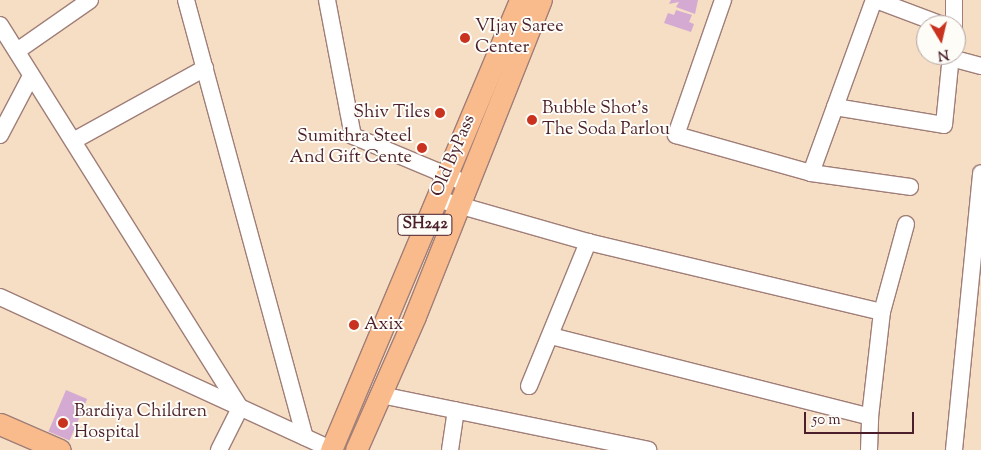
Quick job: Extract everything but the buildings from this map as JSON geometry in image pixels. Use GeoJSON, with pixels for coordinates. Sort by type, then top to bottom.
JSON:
{"type":"FeatureCollection","features":[{"type":"Feature","properties":{"kind":"main road","name":"Old ByPass"},"geometry":{"type":"LineString","coordinates":[[331,450],[520,0]]}},
{"type":"Feature","properties":{"kind":"main road","name":"Old ByPass"},"geometry":{"type":"LineString","coordinates":[[356,450],[381,395],[459,207],[541,0]]}},
{"type":"Feature","properties":{"kind":"main road"},"geometry":{"type":"LineString","coordinates":[[0,424],[55,449]]}},
{"type":"Feature","properties":{"kind":"street"},"geometry":{"type":"LineString","coordinates":[[16,52],[90,0]]}},
{"type":"Feature","properties":{"kind":"street"},"geometry":{"type":"LineString","coordinates":[[186,0],[304,437]]}},
{"type":"Feature","properties":{"kind":"street"},"geometry":{"type":"LineString","coordinates":[[327,0],[353,136],[468,184]]}},
{"type":"Feature","properties":{"kind":"street"},"geometry":{"type":"LineString","coordinates":[[723,0],[676,135],[811,173],[910,187]]}},
{"type":"Feature","properties":{"kind":"street"},"geometry":{"type":"LineString","coordinates":[[811,173],[875,0],[916,15]]}},
{"type":"Feature","properties":{"kind":"street"},"geometry":{"type":"LineString","coordinates":[[954,0],[954,15]]}},
{"type":"Feature","properties":{"kind":"street"},"geometry":{"type":"LineString","coordinates":[[1,28],[240,408]]}},
{"type":"Feature","properties":{"kind":"street"},"geometry":{"type":"LineString","coordinates":[[966,62],[981,66]]}},
{"type":"Feature","properties":{"kind":"street"},"geometry":{"type":"LineString","coordinates":[[835,107],[944,125],[950,65]]}},
{"type":"Feature","properties":{"kind":"street"},"geometry":{"type":"LineString","coordinates":[[73,141],[205,68]]}},
{"type":"Feature","properties":{"kind":"street"},"geometry":{"type":"LineString","coordinates":[[0,134],[32,76]]}},
{"type":"Feature","properties":{"kind":"street"},"geometry":{"type":"LineString","coordinates":[[954,450],[976,272],[981,173]]}},
{"type":"Feature","properties":{"kind":"street"},"geometry":{"type":"LineString","coordinates":[[436,198],[459,207],[588,242],[882,312]]}},
{"type":"Feature","properties":{"kind":"street"},"geometry":{"type":"LineString","coordinates":[[869,450],[870,416],[882,312],[906,224]]}},
{"type":"Feature","properties":{"kind":"street"},"geometry":{"type":"LineString","coordinates":[[529,386],[588,242]]}},
{"type":"Feature","properties":{"kind":"street"},"geometry":{"type":"LineString","coordinates":[[0,297],[331,450]]}},
{"type":"Feature","properties":{"kind":"street"},"geometry":{"type":"LineString","coordinates":[[551,336],[870,416]]}},
{"type":"Feature","properties":{"kind":"street"},"geometry":{"type":"LineString","coordinates":[[381,395],[648,450]]}},
{"type":"Feature","properties":{"kind":"street"},"geometry":{"type":"LineString","coordinates":[[219,450],[240,408]]}},
{"type":"Feature","properties":{"kind":"street"},"geometry":{"type":"LineString","coordinates":[[450,450],[456,410]]}},
{"type":"Feature","properties":{"kind":"place","name":"VIjay Saree Center"},"geometry":{"type":"Point","coordinates":[465,38]}},
{"type":"Feature","properties":{"kind":"place","name":"Shiv Tiles"},"geometry":{"type":"Point","coordinates":[440,113]}},
{"type":"Feature","properties":{"kind":"place","name":"Bubble Shot's The Soda Parlou"},"geometry":{"type":"Point","coordinates":[532,120]}},
{"type":"Feature","properties":{"kind":"place","name":"Sumithra Steel And Gift Cente"},"geometry":{"type":"Point","coordinates":[422,148]}},
{"type":"Feature","properties":{"kind":"place","name":"Axix"},"geometry":{"type":"Point","coordinates":[354,325]}},
{"type":"Feature","properties":{"kind":"place","name":"Bardiya Children Hospital"},"geometry":{"type":"Point","coordinates":[63,423]}}]}
